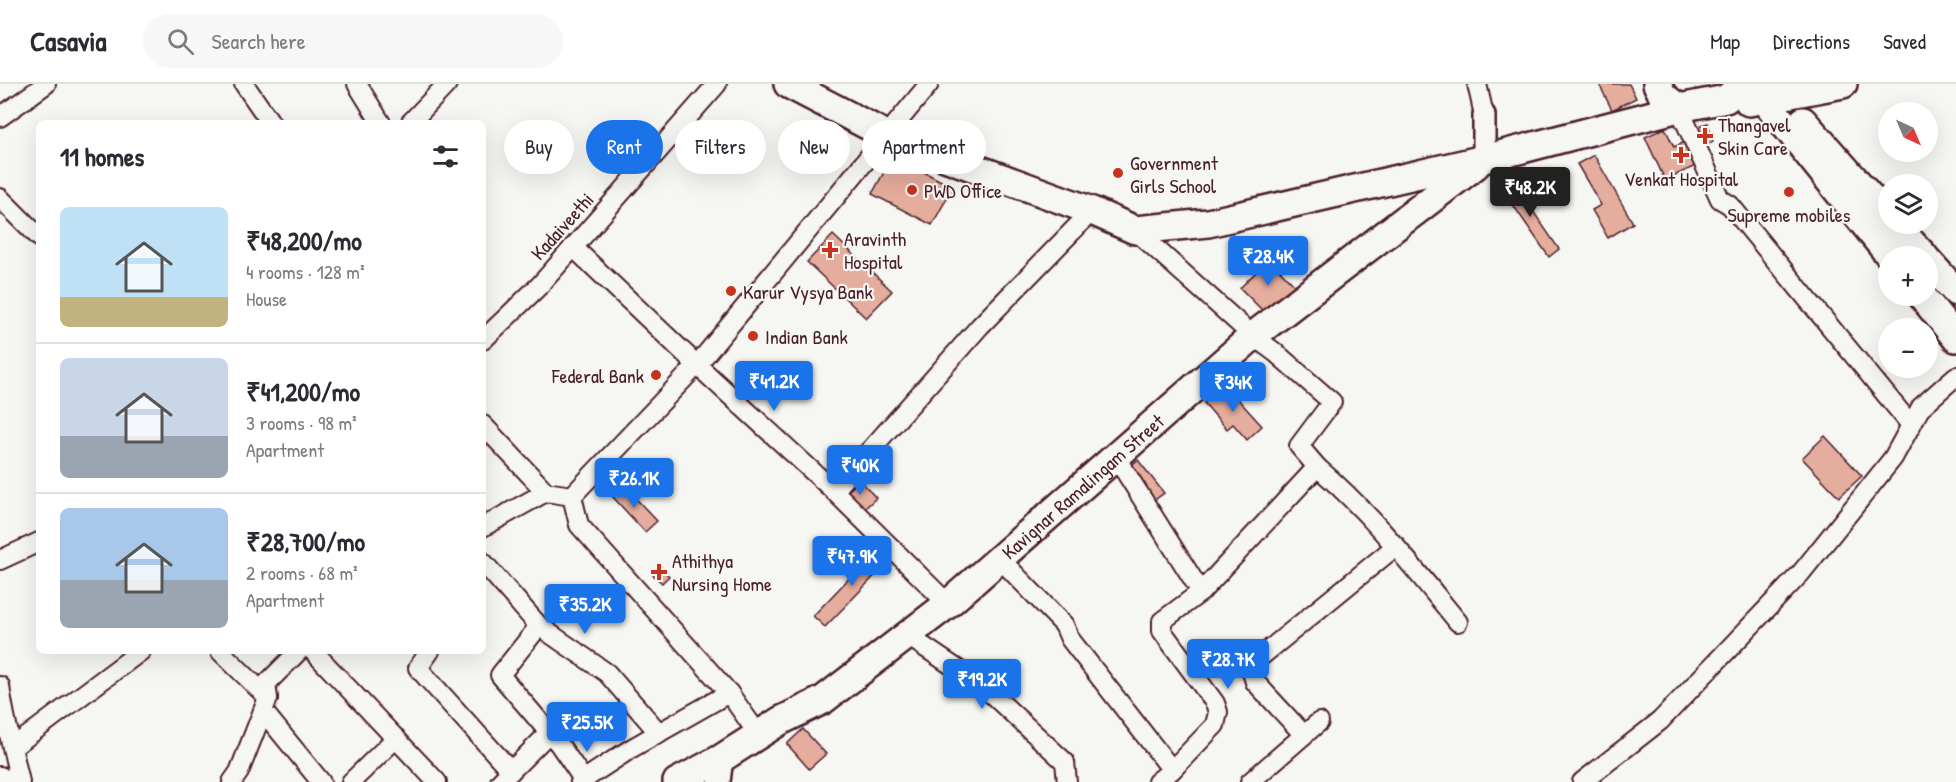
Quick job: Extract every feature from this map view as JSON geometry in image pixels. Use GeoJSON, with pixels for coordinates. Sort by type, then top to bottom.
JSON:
{"type":"FeatureCollection","features":[{"type":"Feature","properties":{"kind":"main road"},"geometry":{"type":"LineString","coordinates":[[788,84],[862,122]]}},
{"type":"Feature","properties":{"kind":"main road"},"geometry":{"type":"LineString","coordinates":[[1657,84],[1663,96],[1679,108]]}},
{"type":"Feature","properties":{"kind":"main road"},"geometry":{"type":"LineString","coordinates":[[986,172],[1092,211],[1135,231],[1208,223],[1484,159],[1679,108],[1726,99],[1740,103],[1768,90],[1843,84]]}},
{"type":"Feature","properties":{"kind":"main road"},"geometry":{"type":"LineString","coordinates":[[1768,90],[1878,206]]}},
{"type":"Feature","properties":{"kind":"main road"},"geometry":{"type":"LineString","coordinates":[[1768,90],[1883,246]]}},
{"type":"Feature","properties":{"kind":"main road","name":"Kavignar Ramalingam Street"},"geometry":{"type":"LineString","coordinates":[[677,782],[721,770],[758,734],[780,720],[823,700],[908,636],[948,604],[1253,336],[1484,159]]}},
{"type":"Feature","properties":{"kind":"main road"},"geometry":{"type":"LineString","coordinates":[[1903,234],[1915,246]]}},
{"type":"Feature","properties":{"kind":"main road"},"geometry":{"type":"LineString","coordinates":[[1938,272],[1956,292]]}},
{"type":"Feature","properties":{"kind":"main road"},"geometry":{"type":"LineString","coordinates":[[1930,306],[1956,338]]}},
{"type":"Feature","properties":{"kind":"street"},"geometry":{"type":"LineString","coordinates":[[0,117],[46,84]]}},
{"type":"Feature","properties":{"kind":"street"},"geometry":{"type":"LineString","coordinates":[[244,84],[269,120]]}},
{"type":"Feature","properties":{"kind":"street"},"geometry":{"type":"LineString","coordinates":[[357,84],[379,120]]}},
{"type":"Feature","properties":{"kind":"street"},"geometry":{"type":"LineString","coordinates":[[413,120],[447,84]]}},
{"type":"Feature","properties":{"kind":"street","name":"Kadaiveethi"},"geometry":{"type":"LineString","coordinates":[[486,337],[540,285],[717,84]]}},
{"type":"Feature","properties":{"kind":"street"},"geometry":{"type":"LineString","coordinates":[[901,120],[929,84]]}},
{"type":"Feature","properties":{"kind":"street"},"geometry":{"type":"LineString","coordinates":[[1477,84],[1484,115],[1484,159]]}},
{"type":"Feature","properties":{"kind":"street"},"geometry":{"type":"LineString","coordinates":[[1679,108],[1720,199],[1730,205],[1911,425]]}},
{"type":"Feature","properties":{"kind":"street"},"geometry":{"type":"LineString","coordinates":[[573,496],[697,365],[862,167]]}},
{"type":"Feature","properties":{"kind":"street"},"geometry":{"type":"LineString","coordinates":[[0,198],[36,234]]}},
{"type":"Feature","properties":{"kind":"street"},"geometry":{"type":"LineString","coordinates":[[834,491],[980,326],[1092,211]]}},
{"type":"Feature","properties":{"kind":"street"},"geometry":{"type":"LineString","coordinates":[[1135,231],[1253,336],[1332,402],[1299,446],[1317,467],[1348,493],[1396,546],[1458,622]]}},
{"type":"Feature","properties":{"kind":"street"},"geometry":{"type":"LineString","coordinates":[[573,248],[834,491],[948,604]]}},
{"type":"Feature","properties":{"kind":"street"},"geometry":{"type":"LineString","coordinates":[[1582,782],[1660,721],[1801,573],[1893,458],[1921,406],[1956,376]]}},
{"type":"Feature","properties":{"kind":"street"},"geometry":{"type":"LineString","coordinates":[[486,428],[546,492]]}},
{"type":"Feature","properties":{"kind":"street"},"geometry":{"type":"LineString","coordinates":[[1116,457],[1201,592]]}},
{"type":"Feature","properties":{"kind":"street"},"geometry":{"type":"LineString","coordinates":[[1157,782],[1172,770],[1215,725],[1218,712],[1215,703],[1162,631],[1162,621],[1201,592],[1317,467]]}},
{"type":"Feature","properties":{"kind":"street"},"geometry":{"type":"LineString","coordinates":[[486,525],[546,492],[573,496]]}},
{"type":"Feature","properties":{"kind":"street"},"geometry":{"type":"LineString","coordinates":[[573,496],[579,525],[729,693],[758,734]]}},
{"type":"Feature","properties":{"kind":"street"},"geometry":{"type":"LineString","coordinates":[[0,560],[36,543]]}},
{"type":"Feature","properties":{"kind":"street"},"geometry":{"type":"LineString","coordinates":[[1304,735],[1255,682],[1252,672],[1259,658],[1396,546]]}},
{"type":"Feature","properties":{"kind":"street"},"geometry":{"type":"LineString","coordinates":[[1000,558],[1064,625],[1070,639],[1172,770]]}},
{"type":"Feature","properties":{"kind":"street"},"geometry":{"type":"LineString","coordinates":[[486,565],[539,626],[607,673],[658,733]]}},
{"type":"Feature","properties":{"kind":"street"},"geometry":{"type":"LineString","coordinates":[[539,626],[500,675],[549,733],[583,781],[658,733],[729,693]]}},
{"type":"Feature","properties":{"kind":"street"},"geometry":{"type":"LineString","coordinates":[[908,636],[984,687],[1017,717],[1065,762],[1067,782]]}},
{"type":"Feature","properties":{"kind":"street"},"geometry":{"type":"LineString","coordinates":[[13,747],[132,654]]}},
{"type":"Feature","properties":{"kind":"street"},"geometry":{"type":"LineString","coordinates":[[223,654],[265,704],[321,782]]}},
{"type":"Feature","properties":{"kind":"street"},"geometry":{"type":"LineString","coordinates":[[232,782],[239,772],[265,704],[266,684],[297,654]]}},
{"type":"Feature","properties":{"kind":"street"},"geometry":{"type":"LineString","coordinates":[[316,654],[437,782]]}},
{"type":"Feature","properties":{"kind":"street"},"geometry":{"type":"LineString","coordinates":[[428,654],[418,668],[505,776],[549,733]]}},
{"type":"Feature","properties":{"kind":"street"},"geometry":{"type":"LineString","coordinates":[[0,686],[2,717],[13,747],[20,782]]}},
{"type":"Feature","properties":{"kind":"street"},"geometry":{"type":"LineString","coordinates":[[1250,782],[1319,722]]}},
{"type":"Feature","properties":{"kind":"street"},"geometry":{"type":"LineString","coordinates":[[351,782],[396,738]]}},
{"type":"Feature","properties":{"kind":"street"},"geometry":{"type":"LineString","coordinates":[[0,776],[11,782]]}},
{"type":"Feature","properties":{"kind":"building"},"geometry":{"type":"Polygon","coordinates":[[[1599,84],[1629,84],[1636,98],[1612,110],[1599,84]]]}},
{"type":"Feature","properties":{"kind":"building"},"geometry":{"type":"Polygon","coordinates":[[[1708,123],[1713,142],[1697,147],[1692,128],[1708,123]]]}},
{"type":"Feature","properties":{"kind":"building"},"geometry":{"type":"Polygon","coordinates":[[[1665,128],[1674,147],[1687,141],[1698,165],[1665,180],[1645,137],[1665,128]]]}},
{"type":"Feature","properties":{"kind":"building"},"geometry":{"type":"Polygon","coordinates":[[[1594,155],[1633,223],[1608,238],[1592,210],[1601,205],[1577,164],[1594,155]]]}},
{"type":"Feature","properties":{"kind":"building","name":"PWD Office"},"geometry":{"type":"Polygon","coordinates":[[[883,174],[928,174],[953,187],[932,225],[872,194],[883,174]]]}},
{"type":"Feature","properties":{"kind":"building"},"geometry":{"type":"Polygon","coordinates":[[[1511,179],[1559,249],[1549,257],[1500,186],[1511,179]]]}},
{"type":"Feature","properties":{"kind":"building"},"geometry":{"type":"Polygon","coordinates":[[[833,235],[892,291],[866,318],[807,262],[833,235]]]}},
{"type":"Feature","properties":{"kind":"building"},"geometry":{"type":"Polygon","coordinates":[[[1269,259],[1296,287],[1267,315],[1240,288],[1269,259]]]}},
{"type":"Feature","properties":{"kind":"building"},"geometry":{"type":"Polygon","coordinates":[[[1225,385],[1262,426],[1247,440],[1233,424],[1227,429],[1204,403],[1225,385]]]}},
{"type":"Feature","properties":{"kind":"building"},"geometry":{"type":"Polygon","coordinates":[[[1825,436],[1862,476],[1839,497],[1802,458],[1825,436]]]}},
{"type":"Feature","properties":{"kind":"building"},"geometry":{"type":"Polygon","coordinates":[[[1138,460],[1164,493],[1152,502],[1126,469],[1138,460]]]}},
{"type":"Feature","properties":{"kind":"building"},"geometry":{"type":"Polygon","coordinates":[[[860,480],[876,498],[860,513],[844,495],[860,480]]]}},
{"type":"Feature","properties":{"kind":"building"},"geometry":{"type":"Polygon","coordinates":[[[623,485],[657,521],[645,532],[612,496],[623,485]]]}},
{"type":"Feature","properties":{"kind":"building"},"geometry":{"type":"Polygon","coordinates":[[[879,547],[891,559],[825,627],[813,616],[879,547]]]}},
{"type":"Feature","properties":{"kind":"building"},"geometry":{"type":"Polygon","coordinates":[[[659,565],[669,576],[662,583],[651,573],[659,565]]]}},
{"type":"Feature","properties":{"kind":"building"},"geometry":{"type":"Polygon","coordinates":[[[803,729],[826,754],[809,769],[787,744],[803,729]]]}},
{"type":"Feature","properties":{"kind":"place","name":"Thangavel Skin Care"},"geometry":{"type":"Point","coordinates":[1705,136]}},
{"type":"Feature","properties":{"kind":"place","name":"Venkat Hospital"},"geometry":{"type":"Point","coordinates":[1681,155]}},
{"type":"Feature","properties":{"kind":"place","name":"Government Girls School"},"geometry":{"type":"Point","coordinates":[1118,173]}},
{"type":"Feature","properties":{"kind":"place","name":"PWD Office"},"geometry":{"type":"Point","coordinates":[912,190]}},
{"type":"Feature","properties":{"kind":"place","name":"Supreme mobiles"},"geometry":{"type":"Point","coordinates":[1789,192]}},
{"type":"Feature","properties":{"kind":"place","name":"Aravinth Hospital"},"geometry":{"type":"Point","coordinates":[830,250]}},
{"type":"Feature","properties":{"kind":"place","name":"Karur Vysya Bank"},"geometry":{"type":"Point","coordinates":[731,291]}},
{"type":"Feature","properties":{"kind":"place","name":"Indian Bank"},"geometry":{"type":"Point","coordinates":[753,336]}},
{"type":"Feature","properties":{"kind":"place","name":"Federal Bank"},"geometry":{"type":"Point","coordinates":[656,375]}},
{"type":"Feature","properties":{"kind":"place","name":"Athithya Nursing Home"},"geometry":{"type":"Point","coordinates":[659,572]}}]}
